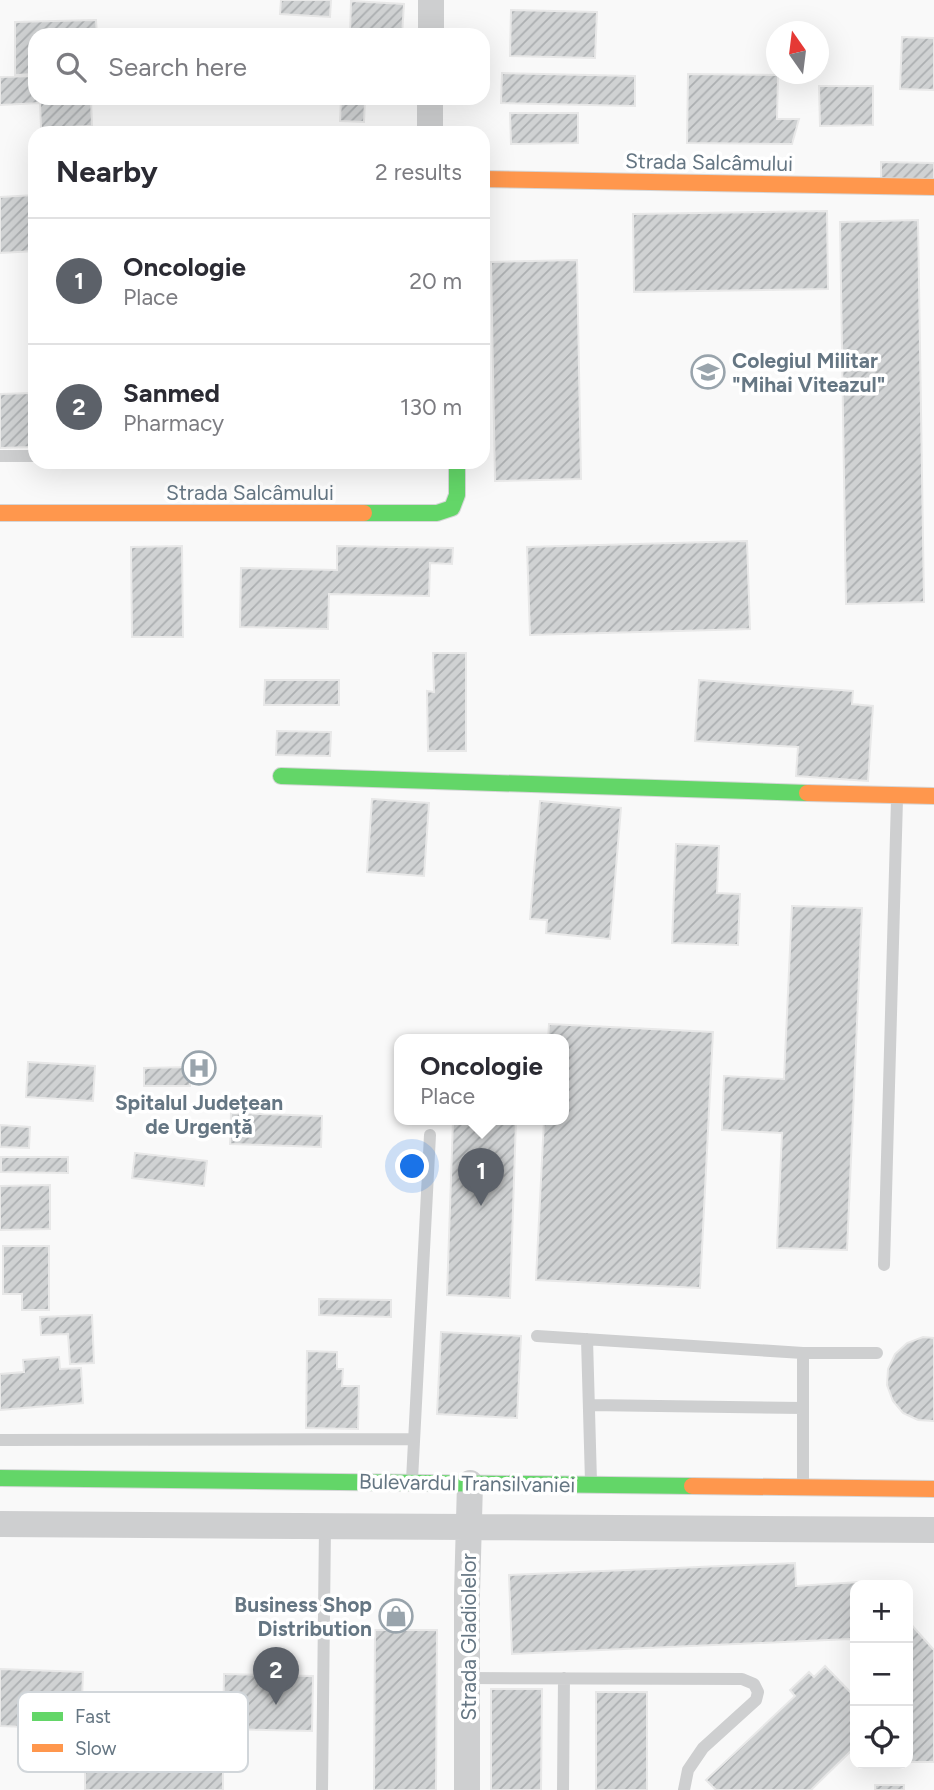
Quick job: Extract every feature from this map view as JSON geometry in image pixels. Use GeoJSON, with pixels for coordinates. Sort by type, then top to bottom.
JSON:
{"type":"FeatureCollection","features":[{"type":"Feature","properties":{"kind":"street"},"geometry":{"type":"LineString","coordinates":[[431,0],[431,28]]}},
{"type":"Feature","properties":{"kind":"street"},"geometry":{"type":"LineString","coordinates":[[430,105],[430,126]]}},
{"type":"Feature","properties":{"kind":"street","name":"Strada Salcâmului"},"geometry":{"type":"LineString","coordinates":[[490,179],[934,187]]}},
{"type":"Feature","properties":{"kind":"street","name":"Strada Salcâmului"},"geometry":{"type":"LineString","coordinates":[[0,513],[437,513],[452,508],[457,495],[457,469]]}},
{"type":"Feature","properties":{"kind":"street"},"geometry":{"type":"LineString","coordinates":[[281,776],[488,781],[797,794],[934,796]]}},
{"type":"Feature","properties":{"kind":"street","name":"Bulevardul Transilvaniei"},"geometry":{"type":"LineString","coordinates":[[0,1478],[934,1489]]}},
{"type":"Feature","properties":{"kind":"street","name":"Strada Gladiolelor"},"geometry":{"type":"LineString","coordinates":[[467,1790],[470,1483]]}},
{"type":"Feature","properties":{"kind":"street","name":"Bulevardul Transilvaniei"},"geometry":{"type":"LineString","coordinates":[[0,1524],[934,1530]]}},
{"type":"Feature","properties":{"kind":"lane"},"geometry":{"type":"LineString","coordinates":[[0,456],[28,456]]}},
{"type":"Feature","properties":{"kind":"lane"},"geometry":{"type":"LineString","coordinates":[[884,1265],[897,795]]}},
{"type":"Feature","properties":{"kind":"lane"},"geometry":{"type":"LineString","coordinates":[[411,1482],[430,1135]]}},
{"type":"Feature","properties":{"kind":"lane"},"geometry":{"type":"LineString","coordinates":[[537,1336],[803,1353],[877,1353]]}},
{"type":"Feature","properties":{"kind":"lane"},"geometry":{"type":"LineString","coordinates":[[587,1339],[592,1485]]}},
{"type":"Feature","properties":{"kind":"lane"},"geometry":{"type":"LineString","coordinates":[[803,1353],[803,1487]]}},
{"type":"Feature","properties":{"kind":"lane"},"geometry":{"type":"LineString","coordinates":[[589,1405],[803,1408]]}},
{"type":"Feature","properties":{"kind":"lane"},"geometry":{"type":"LineString","coordinates":[[0,1440],[414,1439]]}},
{"type":"Feature","properties":{"kind":"lane"},"geometry":{"type":"LineString","coordinates":[[322,1790],[325,1527]]}},
{"type":"Feature","properties":{"kind":"lane"},"geometry":{"type":"LineString","coordinates":[[467,1678],[742,1679],[754,1684],[758,1692],[756,1700],[703,1748],[688,1770],[684,1790]]}},
{"type":"Feature","properties":{"kind":"lane"},"geometry":{"type":"LineString","coordinates":[[564,1678],[564,1790]]}},
{"type":"Feature","properties":{"kind":"building"},"geometry":{"type":"Polygon","coordinates":[[[281,0],[331,0],[330,17],[280,14],[281,0]]]}},
{"type":"Feature","properties":{"kind":"building"},"geometry":{"type":"Polygon","coordinates":[[[351,1],[404,4],[402,28],[350,28],[351,1]]]}},
{"type":"Feature","properties":{"kind":"building"},"geometry":{"type":"Polygon","coordinates":[[[511,10],[597,12],[595,58],[510,56],[511,10]]]}},
{"type":"Feature","properties":{"kind":"building"},"geometry":{"type":"Polygon","coordinates":[[[96,20],[97,28],[28,28],[28,74],[15,75],[15,22],[96,20]]]}},
{"type":"Feature","properties":{"kind":"building"},"geometry":{"type":"Polygon","coordinates":[[[902,37],[934,38],[934,90],[900,89],[902,37]]]}},
{"type":"Feature","properties":{"kind":"building"},"geometry":{"type":"Polygon","coordinates":[[[502,73],[635,76],[635,106],[501,103],[502,73]]]}},
{"type":"Feature","properties":{"kind":"building"},"geometry":{"type":"Polygon","coordinates":[[[688,74],[766,75],[766,84],[778,84],[777,119],[799,119],[792,144],[687,143],[688,74]]]}},
{"type":"Feature","properties":{"kind":"building"},"geometry":{"type":"Polygon","coordinates":[[[28,76],[28,104],[0,105],[0,77],[28,76]]]}},
{"type":"Feature","properties":{"kind":"building"},"geometry":{"type":"Polygon","coordinates":[[[819,86],[873,86],[873,125],[820,126],[819,86]]]}},
{"type":"Feature","properties":{"kind":"building"},"geometry":{"type":"Polygon","coordinates":[[[40,105],[91,105],[92,126],[41,126],[40,105]]]}},
{"type":"Feature","properties":{"kind":"building"},"geometry":{"type":"Polygon","coordinates":[[[341,105],[365,105],[364,122],[340,121],[341,105]]]}},
{"type":"Feature","properties":{"kind":"building"},"geometry":{"type":"Polygon","coordinates":[[[510,113],[578,113],[578,143],[511,144],[510,113]]]}},
{"type":"Feature","properties":{"kind":"building"},"geometry":{"type":"Polygon","coordinates":[[[881,162],[934,163],[934,181],[881,180],[881,162]]]}},
{"type":"Feature","properties":{"kind":"building"},"geometry":{"type":"Polygon","coordinates":[[[28,195],[28,251],[0,253],[0,197],[28,195]]]}},
{"type":"Feature","properties":{"kind":"building"},"geometry":{"type":"Polygon","coordinates":[[[827,211],[828,289],[634,292],[633,214],[827,211]]]}},
{"type":"Feature","properties":{"kind":"building"},"geometry":{"type":"Polygon","coordinates":[[[918,220],[924,602],[846,604],[840,222],[918,220]]]}},
{"type":"Feature","properties":{"kind":"building"},"geometry":{"type":"Polygon","coordinates":[[[577,260],[581,479],[495,481],[491,262],[577,260]]]}},
{"type":"Feature","properties":{"kind":"building"},"geometry":{"type":"Polygon","coordinates":[[[28,393],[28,447],[0,448],[0,394],[28,393]]]}},
{"type":"Feature","properties":{"kind":"building"},"geometry":{"type":"Polygon","coordinates":[[[747,541],[750,629],[530,635],[527,547],[747,541]]]}},
{"type":"Feature","properties":{"kind":"building"},"geometry":{"type":"Polygon","coordinates":[[[182,546],[183,637],[132,637],[131,547],[182,546]]]}},
{"type":"Feature","properties":{"kind":"building"},"geometry":{"type":"Polygon","coordinates":[[[337,546],[453,548],[452,564],[430,563],[429,596],[329,594],[328,629],[240,627],[241,568],[337,570],[337,546]]]}},
{"type":"Feature","properties":{"kind":"building"},"geometry":{"type":"Polygon","coordinates":[[[433,653],[466,653],[466,751],[428,751],[427,691],[434,692],[433,653]]]}},
{"type":"Feature","properties":{"kind":"building"},"geometry":{"type":"Polygon","coordinates":[[[265,680],[339,680],[339,705],[264,705],[265,680]]]}},
{"type":"Feature","properties":{"kind":"building"},"geometry":{"type":"Polygon","coordinates":[[[699,680],[853,691],[852,704],[873,706],[868,781],[796,776],[798,747],[695,741],[699,680]]]}},
{"type":"Feature","properties":{"kind":"building"},"geometry":{"type":"Polygon","coordinates":[[[277,731],[331,732],[330,756],[276,755],[277,731]]]}},
{"type":"Feature","properties":{"kind":"building"},"geometry":{"type":"Polygon","coordinates":[[[372,799],[429,803],[424,876],[367,872],[372,799]]]}},
{"type":"Feature","properties":{"kind":"building"},"geometry":{"type":"Polygon","coordinates":[[[540,801],[621,808],[610,939],[546,933],[547,920],[530,919],[540,801]]]}},
{"type":"Feature","properties":{"kind":"building"},"geometry":{"type":"Polygon","coordinates":[[[676,844],[719,846],[717,893],[740,894],[738,945],[672,943],[676,844]]]}},
{"type":"Feature","properties":{"kind":"building"},"geometry":{"type":"Polygon","coordinates":[[[792,906],[862,908],[847,1250],[777,1248],[782,1133],[722,1130],[724,1076],[784,1079],[792,906]]]}},
{"type":"Feature","properties":{"kind":"building"},"geometry":{"type":"Polygon","coordinates":[[[549,1024],[713,1032],[700,1288],[536,1280],[544,1125],[569,1125],[569,1034],[548,1034],[549,1024]]]}},
{"type":"Feature","properties":{"kind":"building"},"geometry":{"type":"Polygon","coordinates":[[[28,1062],[95,1066],[93,1101],[26,1097],[28,1062]]]}},
{"type":"Feature","properties":{"kind":"building"},"geometry":{"type":"Polygon","coordinates":[[[190,1067],[190,1086],[144,1086],[144,1068],[190,1067]]]}},
{"type":"Feature","properties":{"kind":"building"},"geometry":{"type":"Polygon","coordinates":[[[231,1113],[322,1116],[321,1147],[230,1144],[231,1113]]]}},
{"type":"Feature","properties":{"kind":"building"},"geometry":{"type":"Polygon","coordinates":[[[0,1125],[30,1127],[29,1148],[0,1147],[0,1125]]]}},
{"type":"Feature","properties":{"kind":"building"},"geometry":{"type":"Polygon","coordinates":[[[453,1125],[516,1125],[510,1298],[447,1295],[453,1125]]]}},
{"type":"Feature","properties":{"kind":"building"},"geometry":{"type":"Polygon","coordinates":[[[135,1153],[207,1161],[204,1186],[132,1178],[135,1153]]]}},
{"type":"Feature","properties":{"kind":"building"},"geometry":{"type":"Polygon","coordinates":[[[1,1157],[68,1157],[68,1173],[1,1172],[1,1157]]]}},
{"type":"Feature","properties":{"kind":"building"},"geometry":{"type":"Polygon","coordinates":[[[50,1185],[50,1229],[0,1230],[0,1186],[50,1185]]]}},
{"type":"Feature","properties":{"kind":"building"},"geometry":{"type":"Polygon","coordinates":[[[3,1246],[49,1246],[49,1310],[22,1310],[22,1294],[3,1294],[3,1246]]]}},
{"type":"Feature","properties":{"kind":"building"},"geometry":{"type":"Polygon","coordinates":[[[319,1299],[391,1300],[391,1317],[319,1315],[319,1299]]]}},
{"type":"Feature","properties":{"kind":"building"},"geometry":{"type":"Polygon","coordinates":[[[92,1315],[94,1363],[70,1364],[68,1334],[41,1335],[40,1317],[92,1315]]]}},
{"type":"Feature","properties":{"kind":"building"},"geometry":{"type":"Polygon","coordinates":[[[441,1332],[521,1336],[517,1418],[437,1414],[441,1332]]]}},
{"type":"Feature","properties":{"kind":"building"},"geometry":{"type":"Polygon","coordinates":[[[923,1337],[934,1338],[934,1421],[918,1420],[903,1413],[893,1401],[887,1385],[888,1369],[895,1354],[907,1343],[923,1337]]]}},
{"type":"Feature","properties":{"kind":"building"},"geometry":{"type":"Polygon","coordinates":[[[307,1351],[337,1352],[337,1369],[343,1369],[342,1386],[359,1386],[358,1429],[306,1428],[307,1351]]]}},
{"type":"Feature","properties":{"kind":"building"},"geometry":{"type":"Polygon","coordinates":[[[59,1357],[60,1369],[81,1368],[83,1403],[0,1410],[0,1374],[24,1372],[23,1360],[59,1357]]]}},
{"type":"Feature","properties":{"kind":"building"},"geometry":{"type":"Polygon","coordinates":[[[795,1563],[796,1586],[850,1583],[850,1639],[512,1654],[509,1575],[795,1563]]]}},
{"type":"Feature","properties":{"kind":"building"},"geometry":{"type":"Polygon","coordinates":[[[913,1627],[934,1650],[934,1762],[913,1762],[913,1627]]]}},
{"type":"Feature","properties":{"kind":"building"},"geometry":{"type":"Polygon","coordinates":[[[375,1630],[437,1630],[436,1790],[374,1790],[375,1630]]]}},
{"type":"Feature","properties":{"kind":"building"},"geometry":{"type":"Polygon","coordinates":[[[825,1666],[850,1692],[850,1752],[811,1790],[716,1790],[706,1780],[795,1696],[790,1690],[809,1672],[814,1677],[825,1666]]]}},
{"type":"Feature","properties":{"kind":"building"},"geometry":{"type":"Polygon","coordinates":[[[0,1669],[83,1672],[82,1692],[18,1692],[18,1727],[0,1726],[0,1669]]]}},
{"type":"Feature","properties":{"kind":"building"},"geometry":{"type":"Polygon","coordinates":[[[224,1674],[313,1676],[312,1731],[248,1730],[248,1692],[224,1692],[224,1674]]]}},
{"type":"Feature","properties":{"kind":"building"},"geometry":{"type":"Polygon","coordinates":[[[491,1689],[542,1689],[541,1790],[491,1790],[491,1689]]]}},
{"type":"Feature","properties":{"kind":"building"},"geometry":{"type":"Polygon","coordinates":[[[596,1692],[647,1692],[647,1790],[596,1790],[596,1692]]]}},
{"type":"Feature","properties":{"kind":"building"},"geometry":{"type":"Polygon","coordinates":[[[85,1772],[223,1772],[223,1790],[85,1790],[85,1772]]]}},
{"type":"Feature","properties":{"kind":"building"},"geometry":{"type":"Polygon","coordinates":[[[875,1785],[904,1785],[904,1790],[875,1790],[875,1785]]]}},
{"type":"Feature","properties":{"kind":"traffic: fast"},"geometry":{"type":"LineString","coordinates":[[364,513],[437,513],[452,508],[457,495],[457,469]]}},
{"type":"Feature","properties":{"kind":"traffic: fast"},"geometry":{"type":"LineString","coordinates":[[281,776],[807,793]]}},
{"type":"Feature","properties":{"kind":"traffic: fast"},"geometry":{"type":"LineString","coordinates":[[0,1478],[692,1486]]}},
{"type":"Feature","properties":{"kind":"traffic: slow"},"geometry":{"type":"LineString","coordinates":[[490,179],[934,187]]}},
{"type":"Feature","properties":{"kind":"traffic: slow"},"geometry":{"type":"LineString","coordinates":[[0,513],[364,513]]}},
{"type":"Feature","properties":{"kind":"traffic: slow"},"geometry":{"type":"LineString","coordinates":[[807,793],[934,796]]}},
{"type":"Feature","properties":{"kind":"traffic: slow"},"geometry":{"type":"LineString","coordinates":[[692,1486],[934,1489]]}},
{"type":"Feature","properties":{"kind":"place","name":"Colegiul Militar \"Mihai Viteazul\""},"geometry":{"type":"Point","coordinates":[708,372]}},
{"type":"Feature","properties":{"kind":"place","name":"Spitalul Județean de Urgență"},"geometry":{"type":"Point","coordinates":[199,1068]}},
{"type":"Feature","properties":{"kind":"place","name":"Oncologie"},"geometry":{"type":"Point","coordinates":[481,1206]}},
{"type":"Feature","properties":{"kind":"place","name":"Business Shop Distribution"},"geometry":{"type":"Point","coordinates":[396,1616]}},
{"type":"Feature","properties":{"kind":"place","name":"Sanmed"},"geometry":{"type":"Point","coordinates":[276,1705]}}]}
